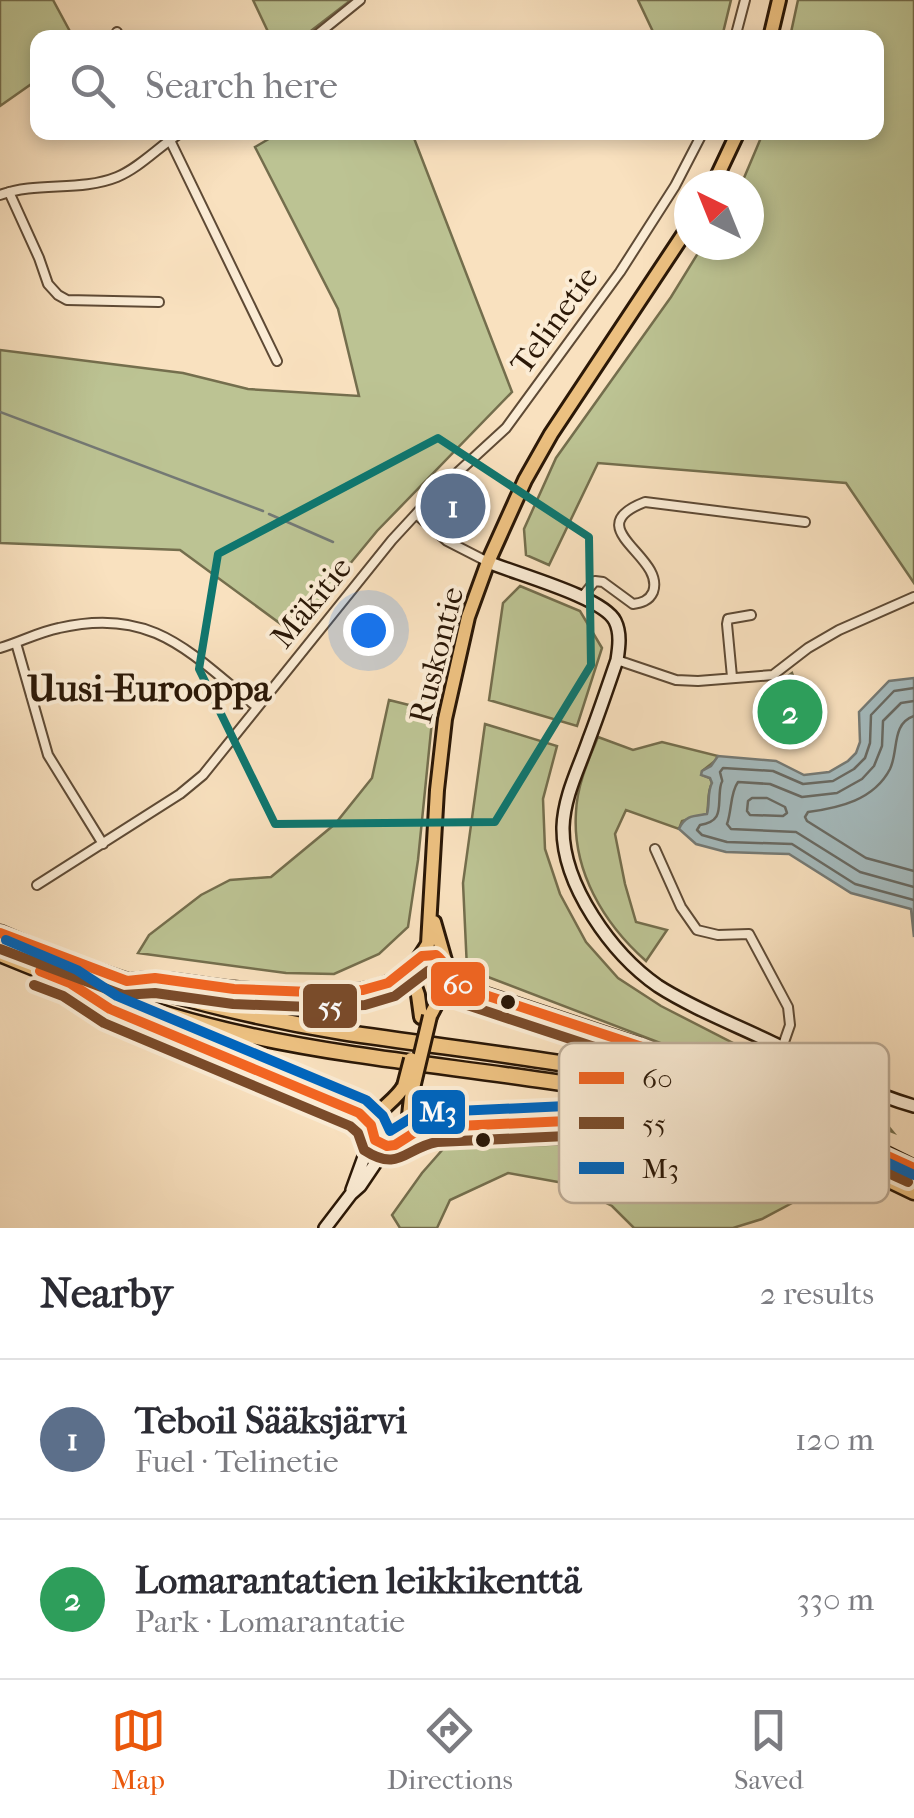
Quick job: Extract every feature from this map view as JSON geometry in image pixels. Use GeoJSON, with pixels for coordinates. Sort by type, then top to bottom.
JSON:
{"type":"FeatureCollection","features":[{"type":"Feature","properties":{"kind":"highway"},"geometry":{"type":"LineString","coordinates":[[0,933],[127,981],[230,1010],[559,1063]]}},
{"type":"Feature","properties":{"kind":"highway"},"geometry":{"type":"LineString","coordinates":[[0,954],[70,983],[250,1036],[559,1083]]}},
{"type":"Feature","properties":{"kind":"highway"},"geometry":{"type":"LineString","coordinates":[[127,981],[156,978],[234,989],[363,990],[388,983],[415,963]]}},
{"type":"Feature","properties":{"kind":"highway"},"geometry":{"type":"LineString","coordinates":[[450,978],[461,988],[630,1043]]}},
{"type":"Feature","properties":{"kind":"highway"},"geometry":{"type":"LineString","coordinates":[[70,983],[110,1010],[359,1113],[371,1130]]}},
{"type":"Feature","properties":{"kind":"highway"},"geometry":{"type":"LineString","coordinates":[[406,1137],[436,1127],[559,1122]]}},
{"type":"Feature","properties":{"kind":"highway"},"geometry":{"type":"LineString","coordinates":[[889,1157],[914,1168]]}},
{"type":"Feature","properties":{"kind":"highway"},"geometry":{"type":"LineString","coordinates":[[889,1181],[914,1192]]}},
{"type":"Feature","properties":{"kind":"main road"},"geometry":{"type":"LineString","coordinates":[[772,30],[779,0]]}},
{"type":"Feature","properties":{"kind":"main road"},"geometry":{"type":"LineString","coordinates":[[720,170],[734,140]]}},
{"type":"Feature","properties":{"kind":"main road","name":"Ruskontie"},"geometry":{"type":"LineString","coordinates":[[415,963],[428,944],[445,719],[468,617],[525,480],[551,434],[674,249]]}},
{"type":"Feature","properties":{"kind":"main road","name":"Ruskontie"},"geometry":{"type":"LineString","coordinates":[[432,914],[450,978]]}},
{"type":"Feature","properties":{"kind":"main road"},"geometry":{"type":"LineString","coordinates":[[426,1017],[410,978],[415,963],[432,954],[444,960]]}},
{"type":"Feature","properties":{"kind":"main road"},"geometry":{"type":"LineString","coordinates":[[408,1087],[377,1114],[371,1130],[378,1142],[398,1145],[406,1137],[408,1087],[426,1017],[450,978]]}},
{"type":"Feature","properties":{"kind":"street"},"geometry":{"type":"LineString","coordinates":[[322,30],[360,0]]}},
{"type":"Feature","properties":{"kind":"street"},"geometry":{"type":"LineString","coordinates":[[737,30],[745,0]]}},
{"type":"Feature","properties":{"kind":"street"},"geometry":{"type":"LineString","coordinates":[[158,302],[67,300],[58,295],[48,284],[4,194],[91,184],[116,177],[163,140]]}},
{"type":"Feature","properties":{"kind":"street"},"geometry":{"type":"LineString","coordinates":[[170,140],[278,361]]}},
{"type":"Feature","properties":{"kind":"street","name":"Telinetie"},"geometry":{"type":"LineString","coordinates":[[416,514],[506,428],[620,272],[676,186],[699,140]]}},
{"type":"Feature","properties":{"kind":"street"},"geometry":{"type":"LineString","coordinates":[[581,598],[596,581],[633,604],[648,599],[653,591],[652,576],[618,527],[626,513],[645,502],[805,522]]}},
{"type":"Feature","properties":{"kind":"street"},"geometry":{"type":"LineString","coordinates":[[416,514],[447,541],[488,562],[603,608],[614,619],[619,640],[617,660],[572,783],[564,818],[564,841],[579,890],[604,933],[658,986],[772,1043]]}},
{"type":"Feature","properties":{"kind":"street","name":"Mäkitie"},"geometry":{"type":"LineString","coordinates":[[37,885],[180,794],[203,775],[416,514]]}},
{"type":"Feature","properties":{"kind":"street"},"geometry":{"type":"LineString","coordinates":[[617,660],[676,680],[773,674],[839,630],[914,597]]}},
{"type":"Feature","properties":{"kind":"street"},"geometry":{"type":"LineString","coordinates":[[732,677],[726,624],[733,617],[751,614]]}},
{"type":"Feature","properties":{"kind":"street"},"geometry":{"type":"LineString","coordinates":[[0,648],[56,628],[93,622],[123,623],[152,630],[181,645],[257,706]]}},
{"type":"Feature","properties":{"kind":"street"},"geometry":{"type":"LineString","coordinates":[[16,643],[48,755],[102,844]]}},
{"type":"Feature","properties":{"kind":"street"},"geometry":{"type":"LineString","coordinates":[[655,849],[680,907],[697,930],[718,935],[749,934],[788,1007],[790,1025],[784,1043]]}},
{"type":"Feature","properties":{"kind":"street"},"geometry":{"type":"LineString","coordinates":[[889,1097],[914,1106]]}},
{"type":"Feature","properties":{"kind":"street"},"geometry":{"type":"LineString","coordinates":[[350,1194],[371,1130]]}},
{"type":"Feature","properties":{"kind":"street"},"geometry":{"type":"LineString","coordinates":[[324,1228],[387,1146]]}},
{"type":"Feature","properties":{"kind":"highlighted area"},"geometry":{"type":"Polygon","coordinates":[[[438,438],[589,537],[591,665],[495,822],[275,824],[199,669],[218,554],[438,438]]]}},
{"type":"Feature","properties":{"kind":"green space"},"geometry":{"type":"Polygon","coordinates":[[[0,0],[53,0],[69,30],[30,30],[30,85],[0,106],[0,0]]]}},
{"type":"Feature","properties":{"kind":"green space"},"geometry":{"type":"Polygon","coordinates":[[[253,0],[351,0],[312,30],[267,30],[253,0]]]}},
{"type":"Feature","properties":{"kind":"green space"},"geometry":{"type":"Polygon","coordinates":[[[638,0],[731,0],[724,30],[652,30],[638,0]]]}},
{"type":"Feature","properties":{"kind":"green space"},"geometry":{"type":"Polygon","coordinates":[[[798,0],[914,0],[914,583],[846,483],[598,463],[549,565],[526,555],[524,529],[556,458],[694,260],[764,260],[764,170],[747,170],[760,140],[884,140],[884,30],[792,30],[798,0]]]}},
{"type":"Feature","properties":{"kind":"green space"},"geometry":{"type":"Polygon","coordinates":[[[267,140],[415,140],[512,392],[377,531],[293,633],[180,550],[0,543],[0,350],[183,373],[248,389],[359,396],[338,309],[255,147],[267,140]]]}},
{"type":"Feature","properties":{"kind":"green space"},"geometry":{"type":"Polygon","coordinates":[[[520,586],[580,611],[602,648],[577,726],[489,700],[503,603],[520,586]]]}},
{"type":"Feature","properties":{"kind":"green space"},"geometry":{"type":"Polygon","coordinates":[[[792,673],[813,733],[785,742],[768,691],[792,673]]]}},
{"type":"Feature","properties":{"kind":"green space"},"geometry":{"type":"Polygon","coordinates":[[[389,700],[433,711],[408,927],[379,954],[334,974],[286,973],[138,953],[149,935],[201,895],[230,880],[271,877],[335,824],[372,778],[389,700]]]}},
{"type":"Feature","properties":{"kind":"green space"},"geometry":{"type":"Polygon","coordinates":[[[485,724],[557,746],[543,799],[545,849],[560,894],[586,942],[618,978],[661,1006],[733,1043],[660,1043],[467,969],[463,883],[485,724]]]}},
{"type":"Feature","properties":{"kind":"green space"},"geometry":{"type":"Polygon","coordinates":[[[598,737],[633,750],[662,742],[718,756],[702,771],[712,783],[707,814],[682,821],[679,829],[626,810],[615,834],[636,922],[667,930],[646,961],[604,912],[579,854],[577,802],[598,737]]]}},
{"type":"Feature","properties":{"kind":"green space"},"geometry":{"type":"Polygon","coordinates":[[[559,1145],[559,1182],[508,1173],[450,1200],[437,1228],[400,1228],[392,1215],[444,1148],[559,1145]]]}},
{"type":"Feature","properties":{"kind":"green space"},"geometry":{"type":"Polygon","coordinates":[[[606,1203],[792,1203],[762,1219],[733,1228],[634,1228],[606,1203]]]}},
{"type":"Feature","properties":{"kind":"water"},"geometry":{"type":"Polygon","coordinates":[[[914,678],[914,937],[911,909],[851,893],[789,854],[726,852],[696,844],[679,829],[687,819],[707,814],[712,783],[701,775],[718,756],[776,761],[804,775],[829,772],[856,753],[860,742],[859,712],[889,681],[914,678]]]}},
{"type":"Feature","properties":{"kind":"waterway"},"geometry":{"type":"LineString","coordinates":[[0,412],[263,511]]}},
{"type":"Feature","properties":{"kind":"waterway"},"geometry":{"type":"LineString","coordinates":[[269,514],[333,542]]}},
{"type":"Feature","properties":{"kind":"transit line","name":"60"},"geometry":{"type":"LineString","coordinates":[[0,933],[127,981],[155,978],[234,989],[363,990],[388,983],[422,956],[436,955],[461,987],[630,1043]]}},
{"type":"Feature","properties":{"kind":"transit line","name":"M3"},"geometry":{"type":"LineString","coordinates":[[6,940],[77,970],[117,996],[366,1100],[383,1116],[390,1131],[411,1118],[435,1112],[559,1106]]}},
{"type":"Feature","properties":{"kind":"transit line","name":"55"},"geometry":{"type":"LineString","coordinates":[[0,949],[123,995],[155,993],[233,1004],[365,1005],[395,996],[431,970],[455,1001],[582,1043]]}},
{"type":"Feature","properties":{"kind":"transit line","name":"60"},"geometry":{"type":"LineString","coordinates":[[40,971],[70,983],[110,1009],[359,1113],[371,1125],[375,1140],[387,1146],[417,1131],[436,1127],[559,1121]]}},
{"type":"Feature","properties":{"kind":"transit line","name":"55"},"geometry":{"type":"LineString","coordinates":[[34,985],[63,996],[104,1023],[350,1126],[358,1133],[364,1150],[376,1157],[394,1159],[437,1142],[559,1136]]}},
{"type":"Feature","properties":{"kind":"transit line","name":"60"},"geometry":{"type":"LineString","coordinates":[[889,1157],[914,1168]]}},
{"type":"Feature","properties":{"kind":"transit line","name":"M3"},"geometry":{"type":"LineString","coordinates":[[889,1163],[914,1175]]}},
{"type":"Feature","properties":{"kind":"transit line","name":"55"},"geometry":{"type":"LineString","coordinates":[[889,1173],[908,1182]]}},
{"type":"Feature","properties":{"kind":"place","name":"Teboil Sääksjärvi"},"geometry":{"type":"Point","coordinates":[453,506]}},
{"type":"Feature","properties":{"kind":"place","name":"Lomarantatien leikkikenttä"},"geometry":{"type":"Point","coordinates":[790,712]}},
{"type":"Feature","properties":{"kind":"district","name":"Uusi-Eurooppa"},"geometry":{"type":"Point","coordinates":[149,688]}}]}
